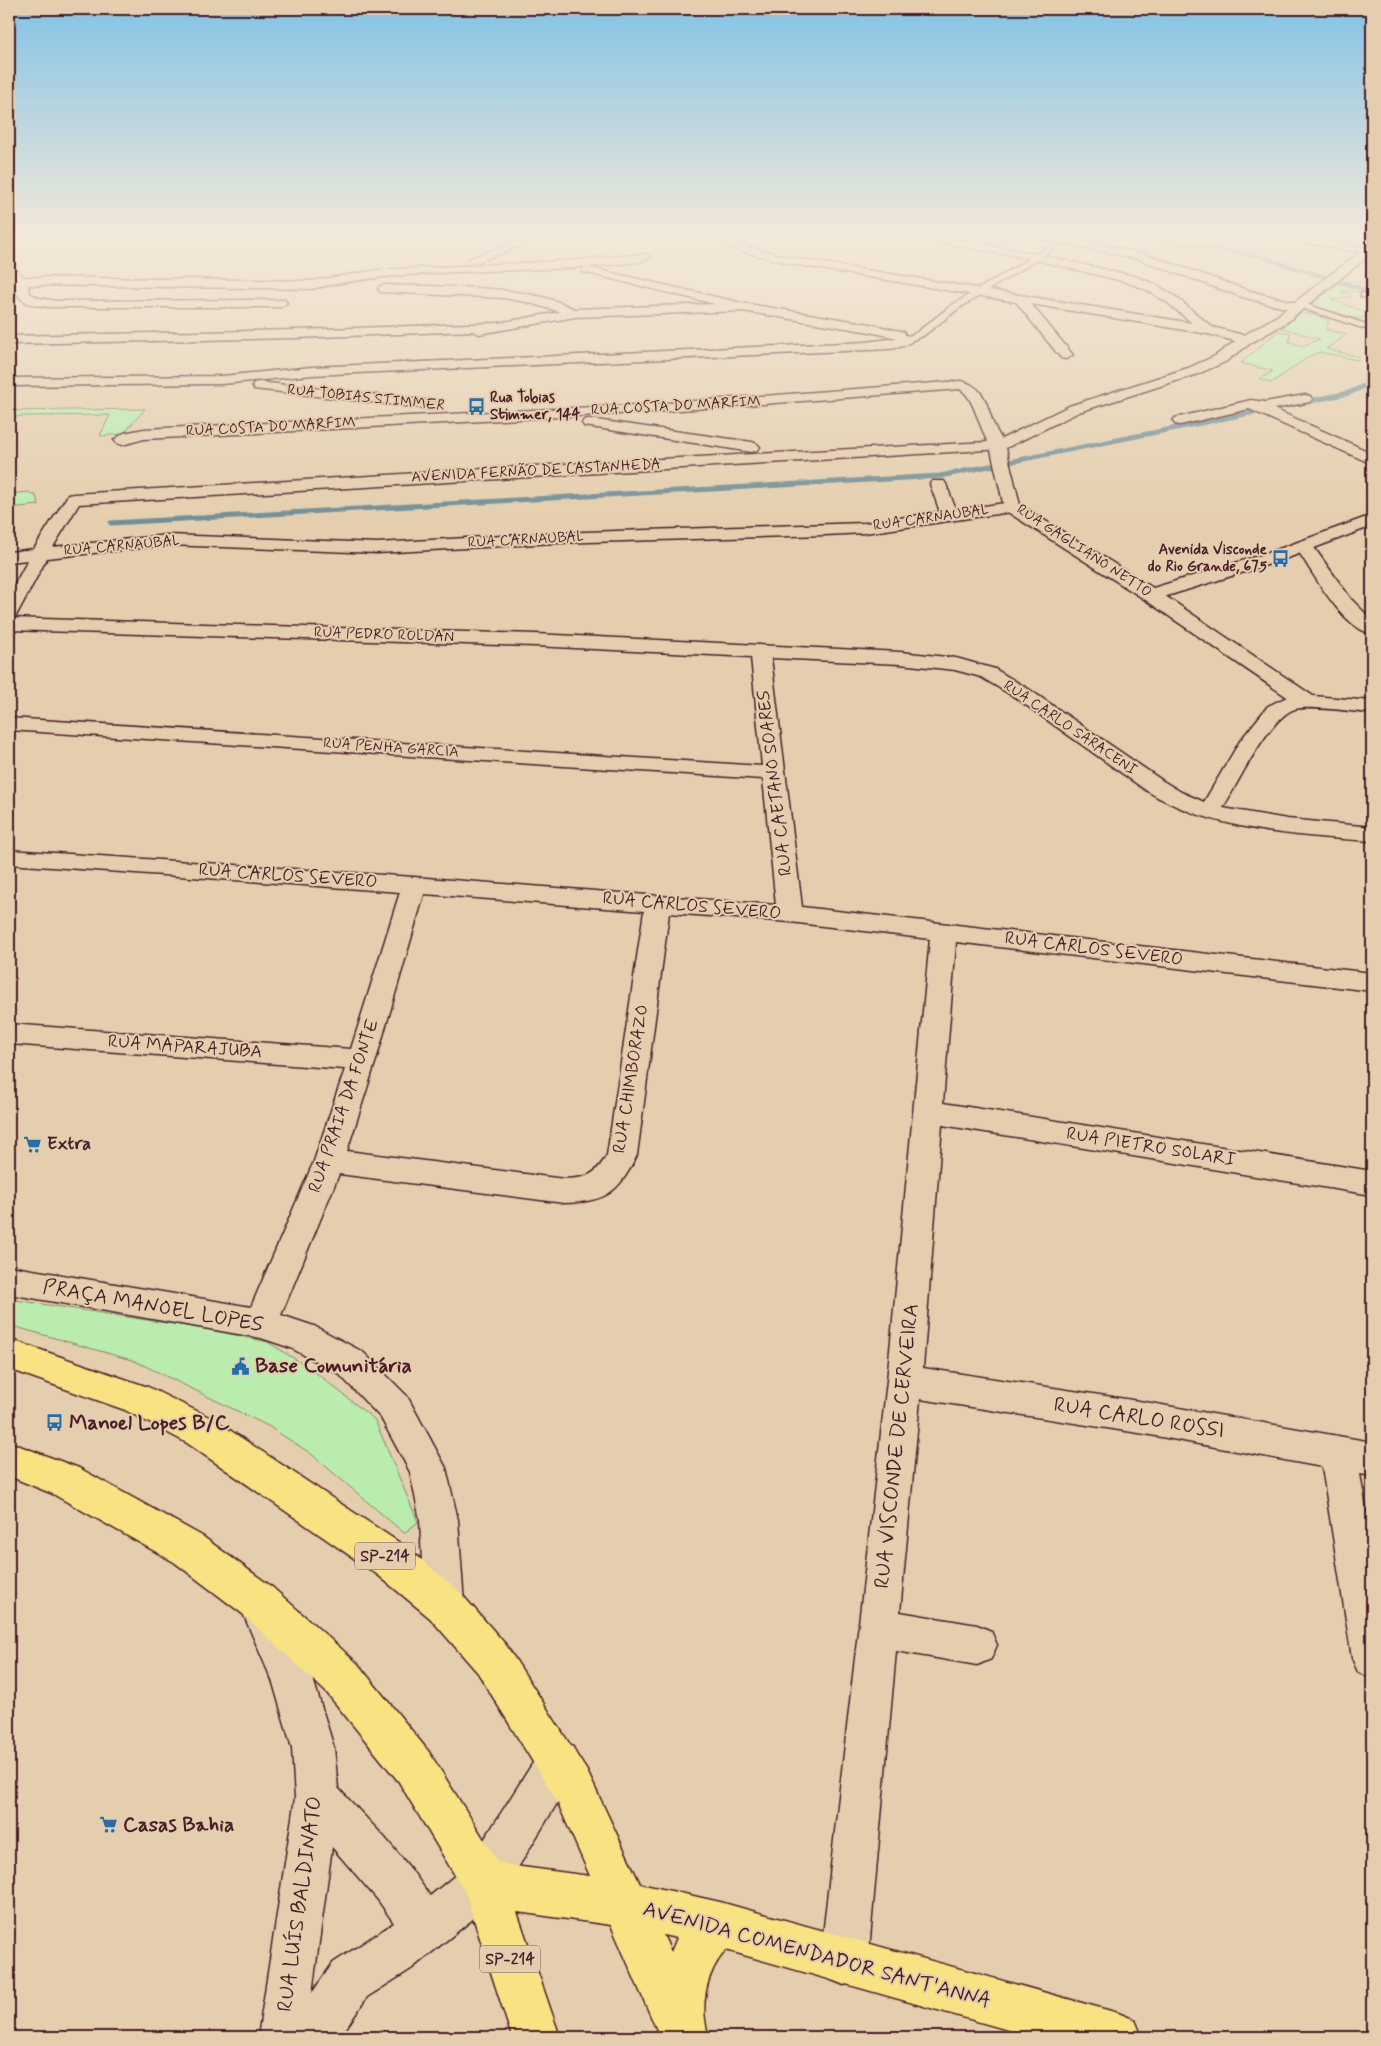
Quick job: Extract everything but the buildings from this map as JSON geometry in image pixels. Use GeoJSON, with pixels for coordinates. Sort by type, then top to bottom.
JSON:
{"type":"FeatureCollection","features":[{"type":"Feature","properties":{"kind":"main road","name":"SP-214"},"geometry":{"type":"LineString","coordinates":[[9,1354],[136,1398],[200,1431],[385,1556],[444,1604],[492,1660],[572,1786],[683,2032]]}},
{"type":"Feature","properties":{"kind":"main road","name":"SP-214"},"geometry":{"type":"LineString","coordinates":[[9,1459],[66,1481],[188,1549],[258,1601],[342,1678],[414,1767],[484,1881],[536,2037]]}},
{"type":"Feature","properties":{"kind":"main road","name":"AVENIDA COMENDADOR SANT'ANNA"},"geometry":{"type":"LineString","coordinates":[[484,1881],[514,1889],[626,1904],[720,1925],[1118,2037]]}},
{"type":"Feature","properties":{"kind":"main road"},"geometry":{"type":"LineString","coordinates":[[683,2032],[680,2005],[685,1975],[690,1960],[708,1934],[720,1925]]}},
{"type":"Feature","properties":{"kind":"street"},"geometry":{"type":"LineString","coordinates":[[9,340],[385,330]]}},
{"type":"Feature","properties":{"kind":"street"},"geometry":{"type":"LineString","coordinates":[[432,341],[477,330]]}},
{"type":"Feature","properties":{"kind":"street"},"geometry":{"type":"LineString","coordinates":[[881,330],[907,339]]}},
{"type":"Feature","properties":{"kind":"street"},"geometry":{"type":"LineString","coordinates":[[1046,330],[1066,355]]}},
{"type":"Feature","properties":{"kind":"street"},"geometry":{"type":"LineString","coordinates":[[1211,330],[1246,340]]}},
{"type":"Feature","properties":{"kind":"street"},"geometry":{"type":"LineString","coordinates":[[998,446],[1074,408],[1193,371],[1220,359],[1262,330]]}},
{"type":"Feature","properties":{"kind":"street"},"geometry":{"type":"LineString","coordinates":[[9,382],[222,380],[312,371],[866,346],[894,344],[907,339]]}},
{"type":"Feature","properties":{"kind":"street"},"geometry":{"type":"LineString","coordinates":[[312,371],[378,354]]}},
{"type":"Feature","properties":{"kind":"street","name":"RUA TOBIAS STIMMER"},"geometry":{"type":"LineString","coordinates":[[222,380],[294,391],[534,414],[808,456]]}},
{"type":"Feature","properties":{"kind":"street","name":"RUA GAGLIANO NETTO"},"geometry":{"type":"LineString","coordinates":[[961,385],[968,387],[978,398],[987,426],[998,446],[1012,507],[1151,595],[1308,702]]}},
{"type":"Feature","properties":{"kind":"street","name":"RUA COSTA DO MARFIM"},"geometry":{"type":"LineString","coordinates":[[122,440],[129,436],[144,434],[534,414],[815,397],[961,385]]}},
{"type":"Feature","properties":{"kind":"street"},"geometry":{"type":"LineString","coordinates":[[1180,421],[1251,404],[1265,406],[1305,399]]}},
{"type":"Feature","properties":{"kind":"street"},"geometry":{"type":"LineString","coordinates":[[1251,404],[1372,459]]}},
{"type":"Feature","properties":{"kind":"street","name":"AVENIDA FERNÃO DE CASTANHEDA"},"geometry":{"type":"LineString","coordinates":[[40,554],[72,500],[75,499],[998,446]]}},
{"type":"Feature","properties":{"kind":"street"},"geometry":{"type":"LineString","coordinates":[[938,484],[950,516]]}},
{"type":"Feature","properties":{"kind":"street","name":"RUA CARNAUBAL"},"geometry":{"type":"LineString","coordinates":[[9,557],[168,540],[377,548],[602,536],[826,530],[864,528],[1012,507]]}},
{"type":"Feature","properties":{"kind":"street"},"geometry":{"type":"LineString","coordinates":[[1151,595],[1304,546],[1372,520]]}},
{"type":"Feature","properties":{"kind":"street"},"geometry":{"type":"LineString","coordinates":[[1304,546],[1348,606],[1366,625],[1372,628]]}},
{"type":"Feature","properties":{"kind":"street"},"geometry":{"type":"LineString","coordinates":[[9,612],[40,554]]}},
{"type":"Feature","properties":{"kind":"street","name":"RUA PEDRO ROLDAN"},"geometry":{"type":"LineString","coordinates":[[9,624],[375,634],[760,651]]}},
{"type":"Feature","properties":{"kind":"street","name":"RUA CAETANO SOARES"},"geometry":{"type":"LineString","coordinates":[[760,651],[790,914]]}},
{"type":"Feature","properties":{"kind":"street","name":"RUA CARLO SARACENI"},"geometry":{"type":"LineString","coordinates":[[760,651],[900,658],[956,664],[972,668],[988,673],[1023,694],[1173,797],[1209,812],[1288,826],[1372,834]]}},
{"type":"Feature","properties":{"kind":"street"},"geometry":{"type":"LineString","coordinates":[[1209,812],[1250,741],[1275,710],[1292,702],[1372,708]]}},
{"type":"Feature","properties":{"kind":"street","name":"RUA PENHA GARCIA"},"geometry":{"type":"LineString","coordinates":[[9,724],[773,773]]}},
{"type":"Feature","properties":{"kind":"street","name":"RUA CARLOS SEVERO"},"geometry":{"type":"LineString","coordinates":[[9,857],[414,885],[790,914],[1372,982]]}},
{"type":"Feature","properties":{"kind":"street","name":"RUA PRAIA DA FONTE"},"geometry":{"type":"LineString","coordinates":[[261,1323],[329,1161],[362,1060],[414,885]]}},
{"type":"Feature","properties":{"kind":"street","name":"RUA CHIMBORAZO"},"geometry":{"type":"LineString","coordinates":[[329,1161],[564,1191],[581,1191],[597,1187],[614,1173],[622,1155],[658,903]]}},
{"type":"Feature","properties":{"kind":"street","name":"RUA VISCONDE DE CERVEIRA"},"geometry":{"type":"LineString","coordinates":[[844,1961],[904,1382],[944,931]]}},
{"type":"Feature","properties":{"kind":"street","name":"RUA MAPARAJUBA"},"geometry":{"type":"LineString","coordinates":[[9,1034],[362,1060]]}},
{"type":"Feature","properties":{"kind":"street","name":"RUA PIETRO SOLARI"},"geometry":{"type":"LineString","coordinates":[[929,1112],[1372,1183]]}},
{"type":"Feature","properties":{"kind":"street","name":"PRAÇA MANOEL LOPES"},"geometry":{"type":"LineString","coordinates":[[9,1280],[261,1323],[302,1337],[351,1363],[394,1408],[428,1468],[439,1520],[444,1604]]}},
{"type":"Feature","properties":{"kind":"street","name":"RUA CARLO ROSSI"},"geometry":{"type":"LineString","coordinates":[[904,1382],[1145,1418],[1355,1456]]}},
{"type":"Feature","properties":{"kind":"street"},"geometry":{"type":"LineString","coordinates":[[1355,1456],[1372,1658]]}},
{"type":"Feature","properties":{"kind":"street","name":"RUA LUÍS BALDINATO"},"geometry":{"type":"LineString","coordinates":[[258,1601],[293,1682],[313,1748],[317,1798],[282,2037]]}},
{"type":"Feature","properties":{"kind":"street"},"geometry":{"type":"LineString","coordinates":[[878,1628],[977,1645]]}},
{"type":"Feature","properties":{"kind":"street","name":"RUA LUÍS BALDINATO"},"geometry":{"type":"LineString","coordinates":[[311,2037],[350,1980],[394,1952],[484,1881],[558,1762]]}},
{"type":"Feature","properties":{"kind":"street"},"geometry":{"type":"LineString","coordinates":[[317,1798],[369,1854],[425,1929]]}},
{"type":"Feature","properties":{"kind":"lane"},"geometry":{"type":"LineString","coordinates":[[907,339],[924,330]]}},
{"type":"Feature","properties":{"kind":"green space"},"geometry":{"type":"Polygon","coordinates":[[[1291,330],[1329,330],[1347,334],[1326,349],[1359,357],[1357,360],[1320,352],[1310,356],[1271,383],[1260,379],[1273,371],[1241,363],[1278,331],[1290,333],[1289,342],[1302,346],[1320,339],[1291,330]]]}},
{"type":"Feature","properties":{"kind":"green space"},"geometry":{"type":"Polygon","coordinates":[[[145,409],[123,434],[100,436],[110,415],[22,416],[9,418],[9,411],[145,409]]]}},
{"type":"Feature","properties":{"kind":"green space"},"geometry":{"type":"Polygon","coordinates":[[[28,492],[36,496],[39,505],[9,508],[9,494],[28,492]]]}},
{"type":"Feature","properties":{"kind":"green space"},"geometry":{"type":"Polygon","coordinates":[[[9,1299],[212,1330],[268,1342],[314,1371],[375,1420],[418,1522],[404,1533],[310,1453],[268,1426],[135,1361],[9,1325],[9,1299]]]}},
{"type":"Feature","properties":{"kind":"waterway"},"geometry":{"type":"LineString","coordinates":[[1367,384],[1372,382]]}},
{"type":"Feature","properties":{"kind":"waterway"},"geometry":{"type":"LineString","coordinates":[[1300,403],[1349,393],[1370,383]]}},
{"type":"Feature","properties":{"kind":"waterway"},"geometry":{"type":"LineString","coordinates":[[111,523],[940,476],[1265,410]]}},
{"type":"Feature","properties":{"kind":"place","name":"Rua Tobias Stimmer, 144"},"geometry":{"type":"Point","coordinates":[476,407]}},
{"type":"Feature","properties":{"kind":"place","name":"Avenida Visconde do Rio Grande, 675"},"geometry":{"type":"Point","coordinates":[1281,559]}},
{"type":"Feature","properties":{"kind":"place","name":"Extra"},"geometry":{"type":"Point","coordinates":[33,1144]}},
{"type":"Feature","properties":{"kind":"place","name":"Base Comunitária"},"geometry":{"type":"Point","coordinates":[241,1366]}},
{"type":"Feature","properties":{"kind":"place","name":"Manoel Lopes B/C"},"geometry":{"type":"Point","coordinates":[55,1423]}},
{"type":"Feature","properties":{"kind":"place","name":"Casas Bahia"},"geometry":{"type":"Point","coordinates":[109,1825]}}]}
